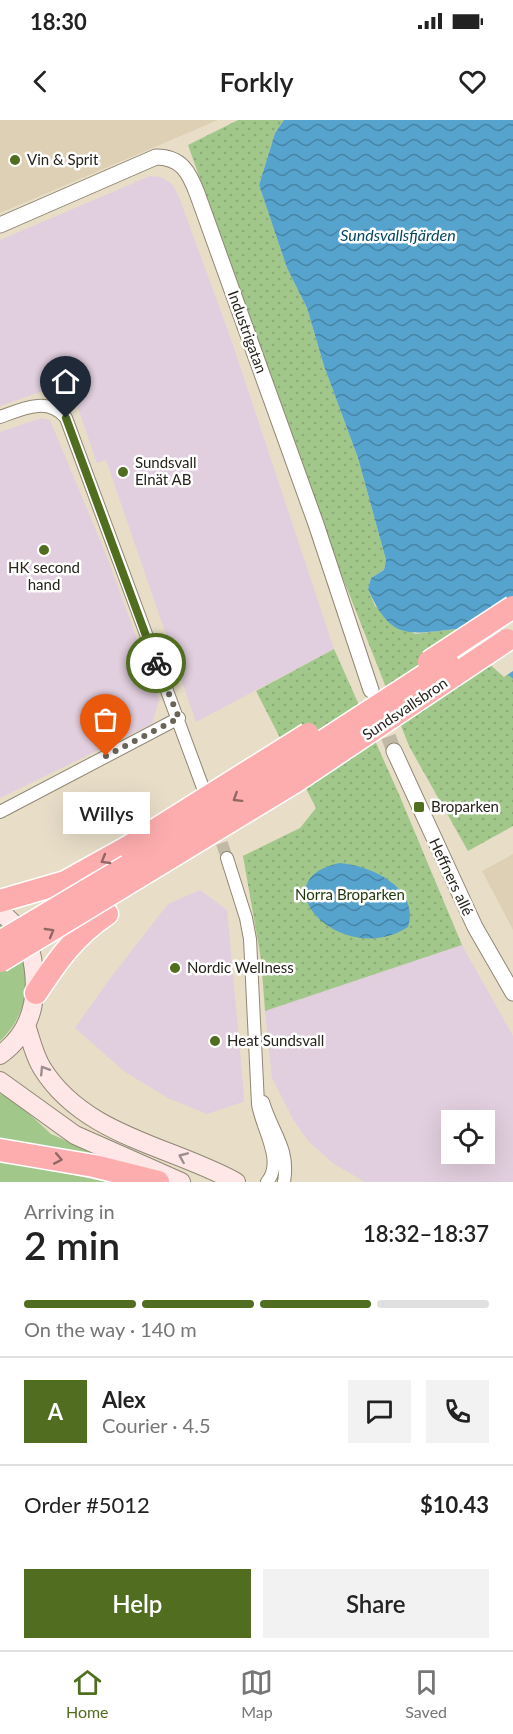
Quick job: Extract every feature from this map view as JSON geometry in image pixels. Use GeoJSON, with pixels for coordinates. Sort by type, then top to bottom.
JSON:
{"type":"FeatureCollection","features":[{"type":"Feature","properties":{"kind":"highway"},"geometry":{"type":"LineString","coordinates":[[0,901],[38,892],[82,874],[446,652],[513,607]]}},
{"type":"Feature","properties":{"kind":"highway","name":"Sundsvallsbron"},"geometry":{"type":"LineString","coordinates":[[0,942],[200,822],[513,616]]}},
{"type":"Feature","properties":{"kind":"highway"},"geometry":{"type":"LineString","coordinates":[[36,993],[62,953],[77,936],[107,914],[304,794],[387,738],[438,702],[510,638]]}},
{"type":"Feature","properties":{"kind":"highway","name":"Sundsvallsbron"},"geometry":{"type":"LineString","coordinates":[[0,961],[296,781],[510,638]]}},
{"type":"Feature","properties":{"kind":"highway"},"geometry":{"type":"LineString","coordinates":[[0,1150],[103,1168],[158,1182]]}},
{"type":"Feature","properties":{"kind":"main road"},"geometry":{"type":"LineString","coordinates":[[0,911],[19,929]]}},
{"type":"Feature","properties":{"kind":"main road"},"geometry":{"type":"LineString","coordinates":[[0,1055],[13,1044],[26,1025],[36,993],[36,971],[30,949]]}},
{"type":"Feature","properties":{"kind":"main road"},"geometry":{"type":"LineString","coordinates":[[26,1025],[41,1067],[61,1094],[82,1111],[104,1125],[236,1182]]}},
{"type":"Feature","properties":{"kind":"main road"},"geometry":{"type":"LineString","coordinates":[[0,1081],[75,1135],[181,1182]]}},
{"type":"Feature","properties":{"kind":"street","name":"Industrigatan"},"geometry":{"type":"LineString","coordinates":[[0,225],[156,157],[169,157],[183,166],[197,193],[316,524],[371,690]]}},
{"type":"Feature","properties":{"kind":"street"},"geometry":{"type":"LineString","coordinates":[[0,417],[30,406],[48,406],[60,410],[66,418],[206,796]]}},
{"type":"Feature","properties":{"kind":"street"},"geometry":{"type":"LineString","coordinates":[[0,812],[179,718]]}},
{"type":"Feature","properties":{"kind":"street","name":"Heffners allé"},"geometry":{"type":"LineString","coordinates":[[396,754],[475,927],[513,993]]}},
{"type":"Feature","properties":{"kind":"street"},"geometry":{"type":"LineString","coordinates":[[227,858],[246,918],[249,939],[260,1120],[273,1156],[272,1174],[267,1182]]}},
{"type":"Feature","properties":{"kind":"street"},"geometry":{"type":"LineString","coordinates":[[258,1083],[266,1110],[284,1149],[286,1160],[284,1182]]}},
{"type":"Feature","properties":{"kind":"shaded area"},"geometry":{"type":"Polygon","coordinates":[[[0,120],[218,120],[0,213],[0,120]]]}},
{"type":"Feature","properties":{"kind":"shaded area"},"geometry":{"type":"Polygon","coordinates":[[[150,176],[161,177],[172,184],[179,197],[231,339],[334,649],[196,722],[106,460],[97,463],[69,382],[0,406],[0,240],[150,176]]]}},
{"type":"Feature","properties":{"kind":"shaded area"},"geometry":{"type":"Polygon","coordinates":[[[41,418],[50,420],[109,562],[159,700],[152,724],[0,798],[0,432],[41,418]]]}},
{"type":"Feature","properties":{"kind":"shaded area"},"geometry":{"type":"Polygon","coordinates":[[[513,854],[513,930],[482,871],[513,854]]]}},
{"type":"Feature","properties":{"kind":"shaded area"},"geometry":{"type":"Polygon","coordinates":[[[200,890],[227,910],[244,1095],[243,1102],[207,1114],[168,1098],[125,1072],[75,1028],[108,981],[168,904],[200,890]]]}},
{"type":"Feature","properties":{"kind":"shaded area"},"geometry":{"type":"Polygon","coordinates":[[[462,945],[513,1036],[513,1182],[365,1182],[334,1164],[309,1142],[294,1121],[272,1078],[265,1011],[462,945]]]}},
{"type":"Feature","properties":{"kind":"green space"},"geometry":{"type":"Polygon","coordinates":[[[238,120],[284,120],[275,133],[259,185],[287,268],[307,308],[324,366],[358,458],[386,560],[384,570],[371,578],[368,589],[375,606],[415,634],[455,629],[513,679],[513,826],[468,851],[409,746],[335,558],[188,145],[238,120]]]}},
{"type":"Feature","properties":{"kind":"green space","name":"Norra Broparken"},"geometry":{"type":"Polygon","coordinates":[[[334,649],[398,792],[462,945],[265,1011],[261,959],[243,856],[300,828],[316,808],[256,691],[334,649]]]}},
{"type":"Feature","properties":{"kind":"green space"},"geometry":{"type":"Polygon","coordinates":[[[0,923],[20,951],[25,967],[26,982],[25,998],[20,1013],[0,1041],[0,923]]]}},
{"type":"Feature","properties":{"kind":"green space"},"geometry":{"type":"Polygon","coordinates":[[[0,1094],[15,1101],[51,1134],[103,1157],[0,1139],[0,1094]]]}},
{"type":"Feature","properties":{"kind":"green space"},"geometry":{"type":"Polygon","coordinates":[[[0,1160],[107,1182],[0,1182],[0,1160]]]}},
{"type":"Feature","properties":{"kind":"water","name":"Sundsvallsfjärden"},"geometry":{"type":"Polygon","coordinates":[[[284,120],[513,120],[513,679],[455,629],[412,632],[392,625],[376,605],[368,589],[371,578],[384,570],[386,560],[358,458],[324,366],[307,308],[287,268],[259,185],[275,133],[284,120]]]}},
{"type":"Feature","properties":{"kind":"water"},"geometry":{"type":"Polygon","coordinates":[[[340,863],[379,874],[400,890],[407,901],[410,913],[408,927],[382,937],[357,938],[335,930],[318,918],[307,902],[306,886],[316,872],[340,863]]]}},
{"type":"Feature","properties":{"kind":"pier"},"geometry":{"type":"Polygon","coordinates":[[[513,600],[513,671],[504,677],[458,636],[513,600]]]}},
{"type":"Feature","properties":{"kind":"tunnel"},"geometry":{"type":"LineString","coordinates":[[380,715],[394,751]]}},
{"type":"Feature","properties":{"kind":"tunnel"},"geometry":{"type":"LineString","coordinates":[[216,826],[227,858]]}},
{"type":"Feature","properties":{"kind":"way so far"},"geometry":{"type":"LineString","coordinates":[[106,756],[179,718],[156,663]]}},
{"type":"Feature","properties":{"kind":"place","name":"Vin & Sprit"},"geometry":{"type":"Point","coordinates":[15,160]}},
{"type":"Feature","properties":{"kind":"place","name":"Sundsvall Elnät AB"},"geometry":{"type":"Point","coordinates":[123,472]}},
{"type":"Feature","properties":{"kind":"place","name":"HK second hand"},"geometry":{"type":"Point","coordinates":[44,550]}},
{"type":"Feature","properties":{"kind":"place","name":"Willys"},"geometry":{"type":"Point","coordinates":[106,756]}},
{"type":"Feature","properties":{"kind":"place","name":"Broparken"},"geometry":{"type":"Point","coordinates":[419,807]}},
{"type":"Feature","properties":{"kind":"place","name":"Nordic Wellness"},"geometry":{"type":"Point","coordinates":[175,968]}},
{"type":"Feature","properties":{"kind":"place","name":"Heat Sundsvall"},"geometry":{"type":"Point","coordinates":[215,1041]}},
{"type":"Feature","properties":{"kind":"route"},"geometry":{"type":"LineString","coordinates":[[66,418],[156,663]]}}]}
